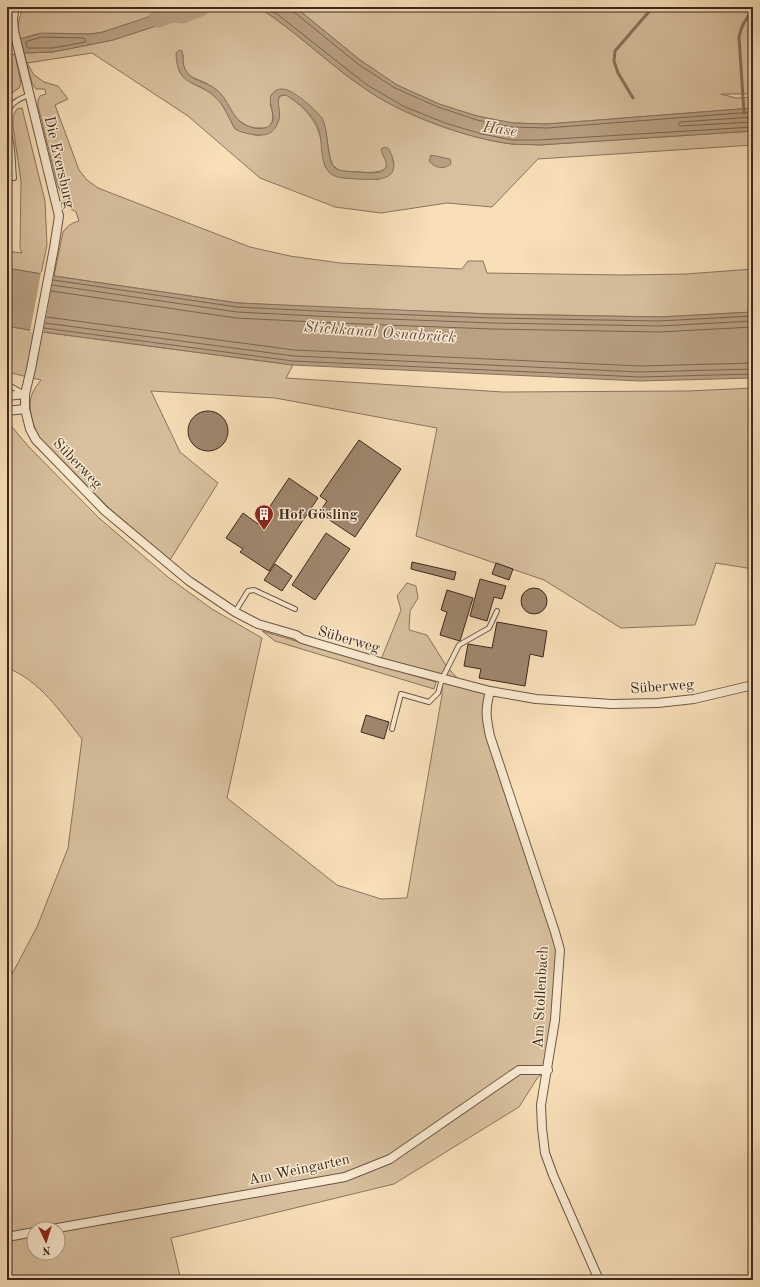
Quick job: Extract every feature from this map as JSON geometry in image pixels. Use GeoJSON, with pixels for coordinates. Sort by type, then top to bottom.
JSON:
{"type":"FeatureCollection","features":[{"type":"Feature","properties":{"kind":"street","name":"Die Eversburg"},"geometry":{"type":"LineString","coordinates":[[15,7],[13,18],[14,31],[59,216],[31,369],[25,394]]}},
{"type":"Feature","properties":{"kind":"street"},"geometry":{"type":"LineString","coordinates":[[7,396],[25,394]]}},
{"type":"Feature","properties":{"kind":"street","name":"Süberweg"},"geometry":{"type":"LineString","coordinates":[[25,394],[30,429],[36,440],[105,510],[189,581],[235,612],[258,624],[296,635],[302,639],[490,692],[536,698],[612,704],[658,703],[694,699],[753,685]]}},
{"type":"Feature","properties":{"kind":"street"},"geometry":{"type":"LineString","coordinates":[[7,411],[26,409]]}},
{"type":"Feature","properties":{"kind":"street","name":"Am Stollenbach"},"geometry":{"type":"LineString","coordinates":[[490,692],[485,708],[490,736],[560,950],[555,1025],[541,1105],[545,1153],[553,1175],[599,1280]]}},
{"type":"Feature","properties":{"kind":"street","name":"Am Weingarten"},"geometry":{"type":"LineString","coordinates":[[66,1227],[345,1177],[390,1159],[519,1070],[548,1070]]}},
{"type":"Feature","properties":{"kind":"street"},"geometry":{"type":"LineString","coordinates":[[7,1237],[26,1233]]}},
{"type":"Feature","properties":{"kind":"lane"},"geometry":{"type":"LineString","coordinates":[[7,178],[14,178],[12,150],[7,121],[9,109],[20,98],[29,95]]}},
{"type":"Feature","properties":{"kind":"lane"},"geometry":{"type":"LineString","coordinates":[[7,384],[25,394]]}},
{"type":"Feature","properties":{"kind":"lane"},"geometry":{"type":"LineString","coordinates":[[235,612],[248,591],[254,590],[295,609]]}},
{"type":"Feature","properties":{"kind":"lane"},"geometry":{"type":"LineString","coordinates":[[392,729],[401,694],[429,702],[438,693],[442,679],[460,645],[489,628],[497,611]]}},
{"type":"Feature","properties":{"kind":"shaded area"},"geometry":{"type":"Polygon","coordinates":[[[24,7],[258,7],[285,26],[350,78],[379,98],[435,124],[475,137],[494,141],[539,145],[753,131],[753,145],[538,159],[492,207],[447,203],[381,213],[335,207],[260,178],[188,116],[92,53],[27,63],[34,75],[44,82],[58,86],[68,99],[55,105],[79,170],[87,180],[98,188],[250,247],[290,256],[340,263],[462,269],[468,261],[483,261],[487,273],[622,275],[686,274],[753,269],[753,312],[659,317],[492,314],[238,303],[54,276],[63,232],[70,225],[79,221],[76,212],[64,201],[57,183],[38,106],[40,96],[46,94],[45,89],[36,89],[32,83],[24,53],[53,52],[113,40],[159,25],[166,19],[183,14],[131,23],[103,32],[91,34],[37,34],[20,39],[18,26],[24,7]],[[183,55],[179,71],[187,80],[215,96],[224,107],[235,129],[259,136],[279,119],[278,100],[281,96],[287,95],[306,111],[315,124],[321,140],[326,168],[378,180],[394,164],[392,156],[382,154],[387,165],[382,170],[376,172],[347,172],[338,170],[331,161],[323,122],[309,107],[287,90],[270,104],[273,119],[268,127],[251,127],[244,124],[237,119],[210,86],[193,78],[187,73],[184,66],[183,55]]]}},
{"type":"Feature","properties":{"kind":"shaded area"},"geometry":{"type":"Polygon","coordinates":[[[295,7],[753,7],[753,94],[721,94],[736,98],[753,97],[753,108],[547,124],[512,123],[477,116],[439,104],[397,85],[360,60],[295,7]]]}},
{"type":"Feature","properties":{"kind":"shaded area"},"geometry":{"type":"Polygon","coordinates":[[[15,54],[21,83],[19,88],[13,92],[7,100],[7,56],[15,54]]]}},
{"type":"Feature","properties":{"kind":"shaded area"},"geometry":{"type":"Polygon","coordinates":[[[22,108],[45,201],[47,245],[41,274],[7,268],[7,251],[22,253],[20,248],[21,181],[13,127],[13,116],[17,109],[22,108]]]}},
{"type":"Feature","properties":{"kind":"shaded area"},"geometry":{"type":"Polygon","coordinates":[[[7,326],[293,365],[286,378],[503,392],[689,391],[753,388],[753,569],[716,563],[695,625],[621,628],[544,580],[416,536],[437,428],[275,398],[151,391],[180,452],[218,483],[170,560],[109,508],[40,438],[33,422],[30,404],[32,394],[41,380],[7,372],[7,326]]]}},
{"type":"Feature","properties":{"kind":"shaded area"},"geometry":{"type":"Polygon","coordinates":[[[7,421],[29,447],[99,518],[168,577],[212,609],[262,638],[227,798],[337,885],[381,899],[407,898],[442,695],[442,679],[380,662],[401,610],[397,596],[407,583],[416,586],[418,598],[410,611],[409,630],[427,635],[447,667],[464,685],[490,691],[485,708],[560,950],[548,1070],[538,1077],[519,1107],[394,1184],[171,1238],[181,1280],[7,1280],[7,979],[10,978],[37,927],[68,848],[82,739],[49,698],[30,680],[7,668],[7,421]]]}},
{"type":"Feature","properties":{"kind":"shaded area"},"geometry":{"type":"Polygon","coordinates":[[[262,631],[436,682],[434,689],[275,641],[262,631]]]}},
{"type":"Feature","properties":{"kind":"water","name":"Hase"},"geometry":{"type":"Polygon","coordinates":[[[258,7],[295,7],[360,60],[397,85],[439,104],[477,116],[512,123],[547,124],[753,108],[753,131],[539,145],[512,144],[475,137],[415,116],[379,98],[350,78],[285,26],[258,7]]]}},
{"type":"Feature","properties":{"kind":"water"},"geometry":{"type":"Polygon","coordinates":[[[172,9],[181,9],[183,14],[166,19],[159,25],[113,40],[53,52],[24,53],[20,39],[42,33],[91,34],[103,32],[172,9]]]}},
{"type":"Feature","properties":{"kind":"water"},"geometry":{"type":"Polygon","coordinates":[[[179,50],[182,51],[184,67],[187,73],[195,79],[217,90],[222,95],[236,117],[246,125],[260,129],[269,126],[272,123],[273,118],[270,99],[272,94],[278,89],[286,90],[305,101],[322,118],[326,130],[330,159],[335,168],[345,171],[371,173],[380,172],[386,167],[386,162],[381,149],[385,147],[389,149],[393,160],[394,167],[392,173],[382,178],[374,179],[344,178],[331,174],[327,170],[323,159],[319,130],[314,119],[306,110],[286,95],[279,97],[279,119],[275,129],[272,132],[264,135],[255,135],[235,129],[221,104],[215,97],[208,91],[184,78],[177,64],[176,53],[179,50]]]}},
{"type":"Feature","properties":{"kind":"water"},"geometry":{"type":"Polygon","coordinates":[[[431,155],[450,159],[451,164],[442,168],[436,167],[429,161],[431,155]]]}},
{"type":"Feature","properties":{"kind":"water","name":"Stichkanal Osnabrück"},"geometry":{"type":"Polygon","coordinates":[[[7,268],[238,303],[492,314],[659,317],[753,312],[753,378],[640,381],[293,365],[35,331],[7,326],[7,268]]]}},
{"type":"Feature","properties":{"kind":"pier"},"geometry":{"type":"Polygon","coordinates":[[[41,272],[54,274],[43,334],[30,332],[41,272]]]}},
{"type":"Feature","properties":{"kind":"building"},"geometry":{"type":"Polygon","coordinates":[[[208,411],[216,413],[222,417],[226,423],[228,431],[226,439],[222,445],[216,449],[208,451],[200,449],[194,445],[190,439],[188,431],[190,423],[194,417],[200,413],[208,411]]]}},
{"type":"Feature","properties":{"kind":"building"},"geometry":{"type":"Polygon","coordinates":[[[359,440],[401,469],[355,537],[319,513],[327,501],[320,496],[359,440]]]}},
{"type":"Feature","properties":{"kind":"building","name":"Hof Gösling"},"geometry":{"type":"Polygon","coordinates":[[[289,478],[318,498],[269,571],[240,552],[243,549],[226,538],[243,513],[258,524],[289,478]]]}},
{"type":"Feature","properties":{"kind":"building"},"geometry":{"type":"Polygon","coordinates":[[[326,533],[350,549],[315,600],[292,585],[326,533]]]}},
{"type":"Feature","properties":{"kind":"building"},"geometry":{"type":"Polygon","coordinates":[[[412,562],[456,572],[454,580],[411,569],[412,562]]]}},
{"type":"Feature","properties":{"kind":"building"},"geometry":{"type":"Polygon","coordinates":[[[496,563],[513,569],[509,580],[492,574],[496,563]]]}},
{"type":"Feature","properties":{"kind":"building"},"geometry":{"type":"Polygon","coordinates":[[[275,564],[292,576],[282,591],[264,580],[275,564]]]}},
{"type":"Feature","properties":{"kind":"building"},"geometry":{"type":"Polygon","coordinates":[[[480,579],[506,586],[502,599],[494,597],[487,621],[470,616],[480,579]]]}},
{"type":"Feature","properties":{"kind":"building"},"geometry":{"type":"Polygon","coordinates":[[[534,588],[543,592],[547,601],[543,610],[534,614],[525,610],[521,601],[525,592],[534,588]]]}},
{"type":"Feature","properties":{"kind":"building"},"geometry":{"type":"Polygon","coordinates":[[[447,590],[473,598],[460,641],[440,635],[447,612],[441,610],[447,590]]]}},
{"type":"Feature","properties":{"kind":"building"},"geometry":{"type":"Polygon","coordinates":[[[497,622],[547,631],[543,657],[530,654],[525,686],[479,678],[481,669],[464,666],[468,644],[492,648],[497,622]]]}},
{"type":"Feature","properties":{"kind":"building"},"geometry":{"type":"Polygon","coordinates":[[[366,715],[389,722],[384,739],[361,732],[366,715]]]}},
{"type":"Feature","properties":{"kind":"waterway"},"geometry":{"type":"LineString","coordinates":[[158,18],[172,13],[183,14],[200,7]]}},
{"type":"Feature","properties":{"kind":"waterway"},"geometry":{"type":"LineString","coordinates":[[633,98],[618,73],[614,61],[615,51],[653,7]]}},
{"type":"Feature","properties":{"kind":"waterway"},"geometry":{"type":"LineString","coordinates":[[744,113],[739,37],[744,23],[753,11]]}},
{"type":"Feature","properties":{"kind":"place","name":"Hof Gösling"},"geometry":{"type":"Point","coordinates":[264,531]}}]}
